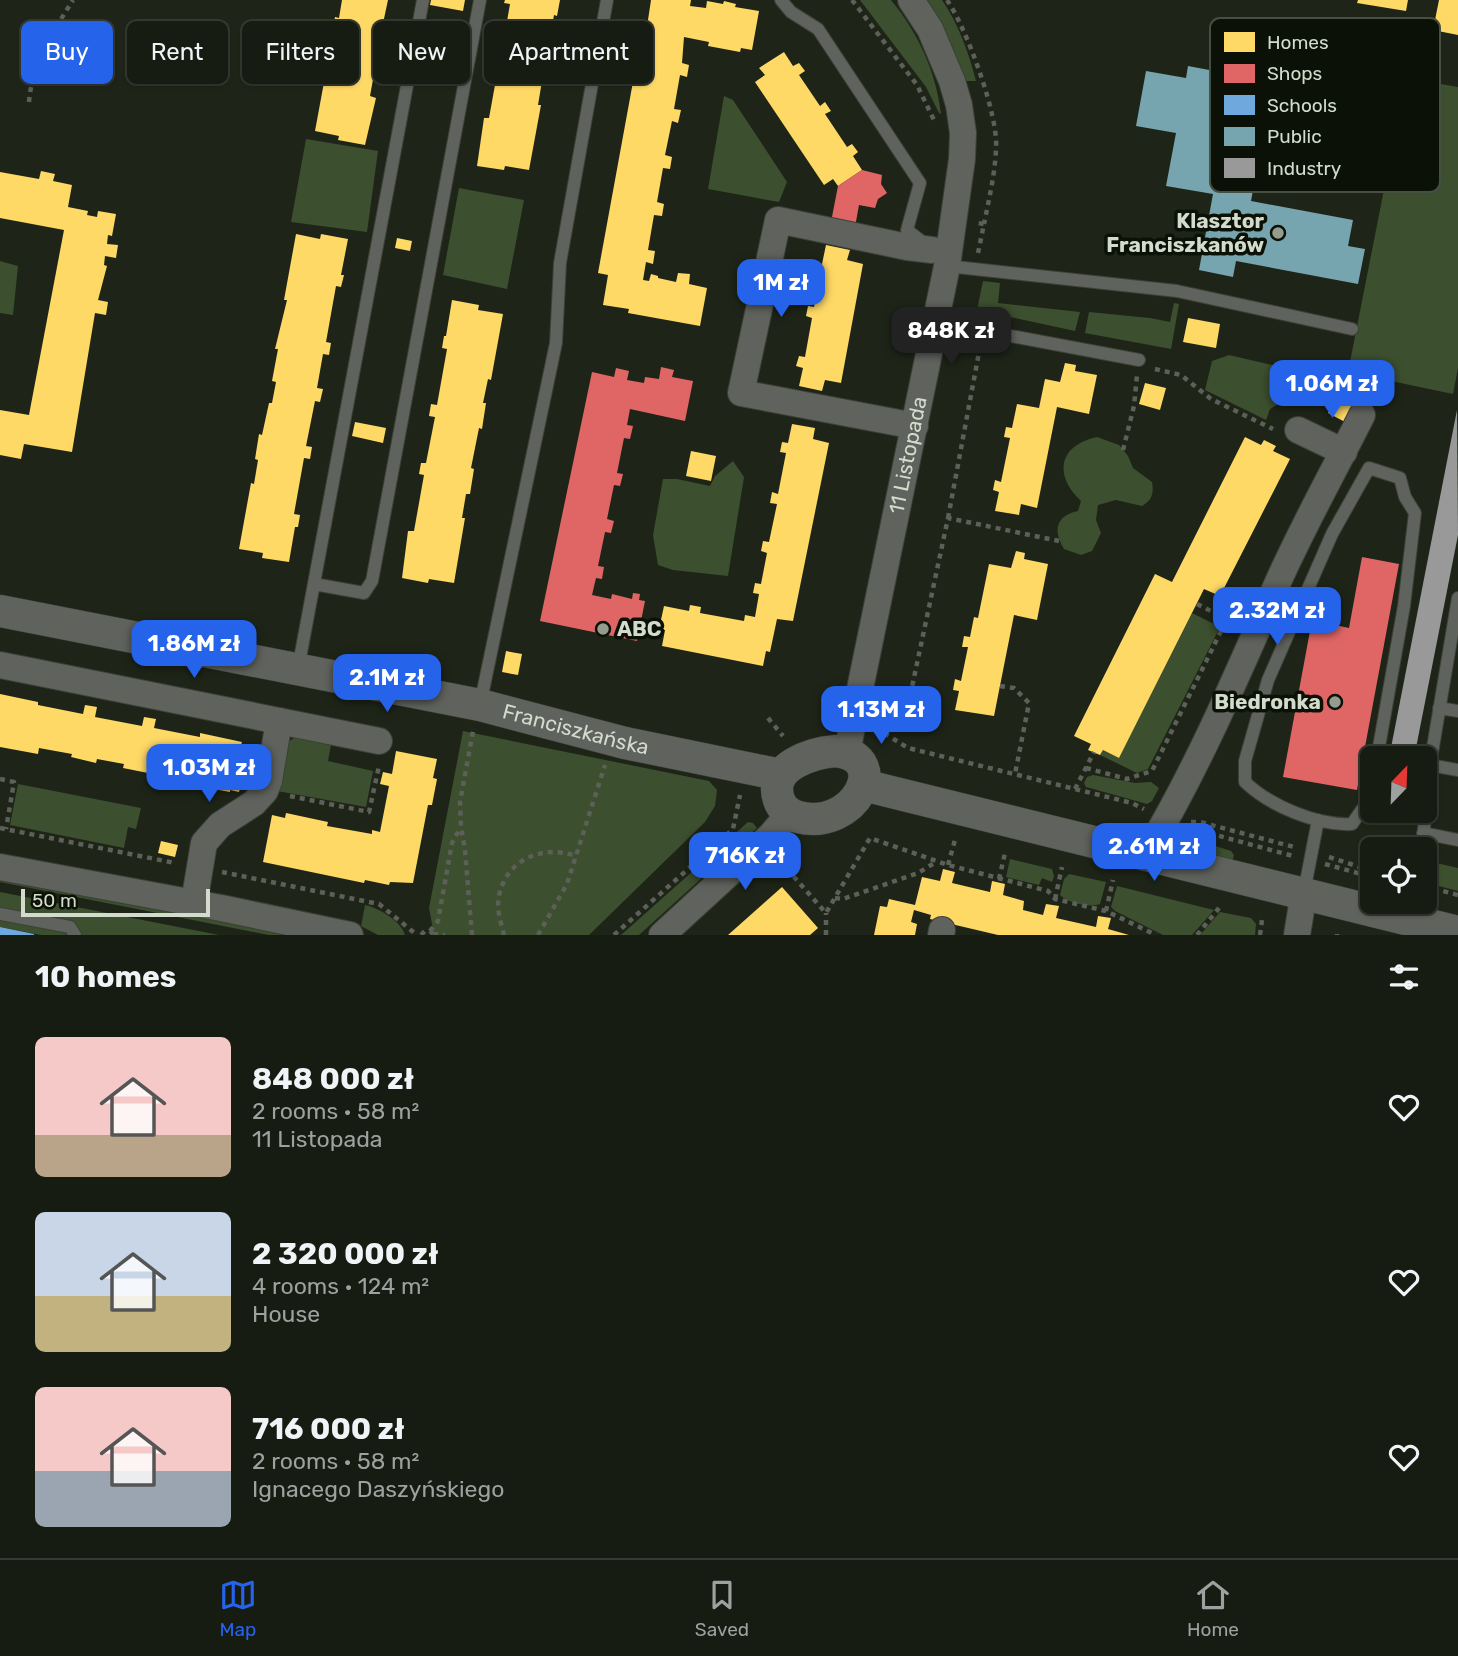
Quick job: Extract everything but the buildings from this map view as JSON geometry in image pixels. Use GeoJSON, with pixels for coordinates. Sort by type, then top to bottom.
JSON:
{"type":"FeatureCollection","features":[{"type":"Feature","properties":{"kind":"street","name":"11 Listopada"},"geometry":{"type":"LineString","coordinates":[[847,752],[936,322],[940,258],[960,180],[964,133],[960,105],[941,53],[930,29],[911,0]]}},
{"type":"Feature","properties":{"kind":"street"},"geometry":{"type":"LineString","coordinates":[[915,426],[741,393],[778,220],[907,247],[940,258]]}},
{"type":"Feature","properties":{"kind":"street"},"geometry":{"type":"LineString","coordinates":[[1146,854],[1165,822],[1254,640],[1275,589],[1363,415]]}},
{"type":"Feature","properties":{"kind":"street"},"geometry":{"type":"LineString","coordinates":[[1287,430],[1344,452]]}},
{"type":"Feature","properties":{"kind":"street","name":"Franciszkańska"},"geometry":{"type":"LineString","coordinates":[[0,611],[298,669],[477,714],[781,775]]}},
{"type":"Feature","properties":{"kind":"street"},"geometry":{"type":"LineString","coordinates":[[0,665],[279,720],[379,751]]}},
{"type":"Feature","properties":{"kind":"street"},"geometry":{"type":"LineString","coordinates":[[194,903],[204,842],[220,825],[254,803],[265,791],[279,720]]}},
{"type":"Feature","properties":{"kind":"street"},"geometry":{"type":"LineString","coordinates":[[825,752],[847,752],[860,762],[864,774],[859,797],[835,815],[814,819],[790,813],[782,807],[777,796],[777,783],[790,766],[825,752]]}},
{"type":"Feature","properties":{"kind":"street"},"geometry":{"type":"LineString","coordinates":[[863,785],[1304,892],[1413,915],[1458,932]]}},
{"type":"Feature","properties":{"kind":"street"},"geometry":{"type":"LineString","coordinates":[[677,930],[772,835],[790,813]]}},
{"type":"Feature","properties":{"kind":"street"},"geometry":{"type":"LineString","coordinates":[[0,867],[350,935]]}},
{"type":"Feature","properties":{"kind":"street"},"geometry":{"type":"LineString","coordinates":[[1297,935],[1304,892]]}},
{"type":"Feature","properties":{"kind":"lane"},"geometry":{"type":"LineString","coordinates":[[298,669],[423,0]]}},
{"type":"Feature","properties":{"kind":"lane"},"geometry":{"type":"LineString","coordinates":[[314,584],[364,593],[372,581],[480,0]]}},
{"type":"Feature","properties":{"kind":"lane"},"geometry":{"type":"LineString","coordinates":[[477,714],[556,343],[560,263],[607,0]]}},
{"type":"Feature","properties":{"kind":"lane"},"geometry":{"type":"LineString","coordinates":[[781,0],[791,12],[818,29],[920,183],[907,230],[940,258],[1177,291],[1352,329]]}},
{"type":"Feature","properties":{"kind":"lane"},"geometry":{"type":"LineString","coordinates":[[936,322],[1139,360]]}},
{"type":"Feature","properties":{"kind":"lane"},"geometry":{"type":"LineString","coordinates":[[1360,813],[1352,824],[1334,825],[1259,795],[1245,782],[1245,761],[1268,680],[1332,534],[1369,468],[1400,478],[1405,497],[1415,513],[1404,606],[1379,746]]}},
{"type":"Feature","properties":{"kind":"lane"},"geometry":{"type":"LineString","coordinates":[[1433,746],[1458,598]]}},
{"type":"Feature","properties":{"kind":"lane"},"geometry":{"type":"LineString","coordinates":[[1439,708],[1458,711]]}},
{"type":"Feature","properties":{"kind":"lane"},"geometry":{"type":"LineString","coordinates":[[1437,766],[1458,770]]}},
{"type":"Feature","properties":{"kind":"lane"},"geometry":{"type":"LineString","coordinates":[[1304,892],[1318,820]]}},
{"type":"Feature","properties":{"kind":"lane"},"geometry":{"type":"LineString","coordinates":[[1423,837],[1424,823]]}},
{"type":"Feature","properties":{"kind":"lane"},"geometry":{"type":"LineString","coordinates":[[1423,833],[1458,840]]}},
{"type":"Feature","properties":{"kind":"lane"},"geometry":{"type":"LineString","coordinates":[[0,914],[70,927],[75,935]]}},
{"type":"Feature","properties":{"kind":"path"},"geometry":{"type":"LineString","coordinates":[[29,102],[35,69],[50,37],[73,0]]}},
{"type":"Feature","properties":{"kind":"path"},"geometry":{"type":"LineString","coordinates":[[906,715],[984,331]]}},
{"type":"Feature","properties":{"kind":"path"},"geometry":{"type":"LineString","coordinates":[[1123,450],[1134,406],[1139,360],[1149,367],[1181,375],[1212,399],[1287,430]]}},
{"type":"Feature","properties":{"kind":"path"},"geometry":{"type":"LineString","coordinates":[[948,518],[1059,541]]}},
{"type":"Feature","properties":{"kind":"path"},"geometry":{"type":"LineString","coordinates":[[1197,604],[1235,623],[1240,614]]}},
{"type":"Feature","properties":{"kind":"path"},"geometry":{"type":"LineString","coordinates":[[1086,768],[1127,779],[1152,771],[1227,619]]}},
{"type":"Feature","properties":{"kind":"path"},"geometry":{"type":"LineString","coordinates":[[1000,686],[1014,688],[1029,702],[1015,774]]}},
{"type":"Feature","properties":{"kind":"path"},"geometry":{"type":"LineString","coordinates":[[472,935],[460,802],[477,714]]}},
{"type":"Feature","properties":{"kind":"path"},"geometry":{"type":"LineString","coordinates":[[768,718],[783,736]]}},
{"type":"Feature","properties":{"kind":"path"},"geometry":{"type":"LineString","coordinates":[[853,720],[870,724],[908,748],[1132,803],[1165,822],[1360,868]]}},
{"type":"Feature","properties":{"kind":"path"},"geometry":{"type":"LineString","coordinates":[[265,791],[369,812],[379,751]]}},
{"type":"Feature","properties":{"kind":"path"},"geometry":{"type":"LineString","coordinates":[[1075,789],[1094,752]]}},
{"type":"Feature","properties":{"kind":"path"},"geometry":{"type":"LineString","coordinates":[[538,935],[567,884],[606,764]]}},
{"type":"Feature","properties":{"kind":"path"},"geometry":{"type":"LineString","coordinates":[[614,935],[733,829],[746,768]]}},
{"type":"Feature","properties":{"kind":"path"},"geometry":{"type":"LineString","coordinates":[[0,779],[14,782],[6,829]]}},
{"type":"Feature","properties":{"kind":"path"},"geometry":{"type":"LineString","coordinates":[[1165,822],[1200,822],[1360,873]]}},
{"type":"Feature","properties":{"kind":"path"},"geometry":{"type":"LineString","coordinates":[[432,934],[438,921],[452,843],[461,827]]}},
{"type":"Feature","properties":{"kind":"path"},"geometry":{"type":"LineString","coordinates":[[0,828],[379,904],[419,935],[425,931],[445,935]]}},
{"type":"Feature","properties":{"kind":"path"},"geometry":{"type":"LineString","coordinates":[[826,935],[826,914],[870,838],[948,865],[1048,891],[1055,899],[1106,911],[1156,935]]}},
{"type":"Feature","properties":{"kind":"path"},"geometry":{"type":"LineString","coordinates":[[948,865],[955,839]]}},
{"type":"Feature","properties":{"kind":"path"},"geometry":{"type":"LineString","coordinates":[[504,935],[498,899],[503,882],[510,871],[522,859],[540,853],[554,851],[576,856]]}},
{"type":"Feature","properties":{"kind":"path"},"geometry":{"type":"LineString","coordinates":[[999,878],[1005,853]]}},
{"type":"Feature","properties":{"kind":"path"},"geometry":{"type":"LineString","coordinates":[[835,898],[918,873],[936,861]]}},
{"type":"Feature","properties":{"kind":"path"},"geometry":{"type":"LineString","coordinates":[[1055,899],[1062,867]]}},
{"type":"Feature","properties":{"kind":"path"},"geometry":{"type":"LineString","coordinates":[[787,869],[826,914]]}},
{"type":"Feature","properties":{"kind":"path"},"geometry":{"type":"LineString","coordinates":[[1106,911],[1113,880]]}},
{"type":"Feature","properties":{"kind":"path"},"geometry":{"type":"LineString","coordinates":[[1437,889],[1458,895]]}},
{"type":"Feature","properties":{"kind":"path"},"geometry":{"type":"LineString","coordinates":[[1197,935],[1219,908]]}},
{"type":"Feature","properties":{"kind":"path"},"geometry":{"type":"LineString","coordinates":[[1260,935],[1262,920]]}},
{"type":"Feature","properties":{"kind":"green space"},"geometry":{"type":"Polygon","coordinates":[[[860,0],[891,0],[901,13],[930,68],[941,114],[926,87],[860,0]]]}},
{"type":"Feature","properties":{"kind":"green space"},"geometry":{"type":"Polygon","coordinates":[[[926,0],[942,0],[948,9],[962,39],[976,81],[967,81],[963,77],[947,35],[926,0]]]}},
{"type":"Feature","properties":{"kind":"green space"},"geometry":{"type":"Polygon","coordinates":[[[1440,84],[1458,87],[1458,368],[1453,394],[1348,372],[1384,192],[1440,192],[1440,84]]]}},
{"type":"Feature","properties":{"kind":"green space"},"geometry":{"type":"Polygon","coordinates":[[[724,96],[733,100],[787,182],[779,202],[708,189],[724,96]]]}},
{"type":"Feature","properties":{"kind":"green space"},"geometry":{"type":"Polygon","coordinates":[[[306,139],[378,151],[367,232],[291,222],[306,139]]]}},
{"type":"Feature","properties":{"kind":"green space"},"geometry":{"type":"Polygon","coordinates":[[[459,188],[524,200],[507,289],[443,275],[459,188]]]}},
{"type":"Feature","properties":{"kind":"green space"},"geometry":{"type":"Polygon","coordinates":[[[0,261],[18,266],[13,315],[0,313],[0,261]]]}},
{"type":"Feature","properties":{"kind":"green space"},"geometry":{"type":"Polygon","coordinates":[[[983,281],[1000,283],[998,303],[1080,312],[1075,331],[977,310],[983,281]]]}},
{"type":"Feature","properties":{"kind":"green space"},"geometry":{"type":"Polygon","coordinates":[[[1174,303],[1179,304],[1171,349],[1085,333],[1089,312],[1170,322],[1174,303]]]}},
{"type":"Feature","properties":{"kind":"green space"},"geometry":{"type":"Polygon","coordinates":[[[1229,355],[1281,367],[1283,401],[1270,409],[1266,420],[1205,390],[1212,361],[1229,355]]]}},
{"type":"Feature","properties":{"kind":"green space"},"geometry":{"type":"Polygon","coordinates":[[[1097,437],[1119,445],[1133,468],[1152,482],[1152,493],[1142,506],[1116,500],[1098,505],[1096,520],[1101,533],[1092,551],[1081,555],[1064,549],[1058,536],[1061,520],[1078,511],[1081,501],[1066,481],[1064,462],[1075,447],[1097,437]]]}},
{"type":"Feature","properties":{"kind":"green space"},"geometry":{"type":"Polygon","coordinates":[[[733,461],[744,477],[728,576],[673,570],[658,565],[653,535],[663,479],[710,486],[715,476],[733,461]]]}},
{"type":"Feature","properties":{"kind":"green space"},"geometry":{"type":"Polygon","coordinates":[[[1192,613],[1219,629],[1148,769],[1137,773],[1100,755],[1103,750],[1119,758],[1192,613]]]}},
{"type":"Feature","properties":{"kind":"green space"},"geometry":{"type":"Polygon","coordinates":[[[463,731],[709,781],[717,790],[715,806],[705,822],[589,935],[434,935],[429,908],[463,731]]]}},
{"type":"Feature","properties":{"kind":"green space"},"geometry":{"type":"Polygon","coordinates":[[[297,736],[331,745],[328,761],[373,771],[366,807],[277,791],[288,742],[297,736]]]}},
{"type":"Feature","properties":{"kind":"green space"},"geometry":{"type":"Polygon","coordinates":[[[1093,775],[1135,783],[1151,782],[1159,788],[1152,801],[1147,804],[1086,787],[1084,783],[1087,777],[1093,775]]]}},
{"type":"Feature","properties":{"kind":"green space"},"geometry":{"type":"Polygon","coordinates":[[[18,784],[141,808],[136,829],[128,827],[124,848],[10,825],[18,784]]]}},
{"type":"Feature","properties":{"kind":"green space"},"geometry":{"type":"Polygon","coordinates":[[[748,822],[757,828],[639,935],[621,935],[748,822]]]}},
{"type":"Feature","properties":{"kind":"green space"},"geometry":{"type":"Polygon","coordinates":[[[1175,833],[1231,851],[1234,855],[1232,863],[1190,852],[1183,848],[1175,833]]]}},
{"type":"Feature","properties":{"kind":"green space"},"geometry":{"type":"Polygon","coordinates":[[[1010,859],[1052,869],[1052,882],[1042,878],[1039,885],[1006,877],[1010,859]]]}},
{"type":"Feature","properties":{"kind":"green space"},"geometry":{"type":"Polygon","coordinates":[[[1437,863],[1458,868],[1458,891],[1437,886],[1437,863]]]}},
{"type":"Feature","properties":{"kind":"green space"},"geometry":{"type":"Polygon","coordinates":[[[1069,874],[1106,882],[1100,904],[1079,904],[1060,895],[1064,879],[1069,874]]]}},
{"type":"Feature","properties":{"kind":"green space"},"geometry":{"type":"Polygon","coordinates":[[[0,876],[294,935],[269,935],[0,882],[0,876]]]}},
{"type":"Feature","properties":{"kind":"green space"},"geometry":{"type":"Polygon","coordinates":[[[1117,886],[1214,910],[1192,935],[1163,935],[1111,907],[1117,886]]]}},
{"type":"Feature","properties":{"kind":"green space"},"geometry":{"type":"Polygon","coordinates":[[[0,892],[219,935],[41,935],[0,927],[0,892]]]}},
{"type":"Feature","properties":{"kind":"green space"},"geometry":{"type":"Polygon","coordinates":[[[365,905],[389,916],[405,935],[378,935],[361,926],[365,905]]]}},
{"type":"Feature","properties":{"kind":"green space"},"geometry":{"type":"Polygon","coordinates":[[[1220,912],[1251,918],[1256,924],[1255,935],[1200,935],[1220,912]]]}},
{"type":"Feature","properties":{"kind":"place","name":"Klasztor Franciszkanów"},"geometry":{"type":"Point","coordinates":[1278,233]}},
{"type":"Feature","properties":{"kind":"place","name":"ABC"},"geometry":{"type":"Point","coordinates":[603,629]}},
{"type":"Feature","properties":{"kind":"place","name":"Biedronka"},"geometry":{"type":"Point","coordinates":[1335,702]}}]}
